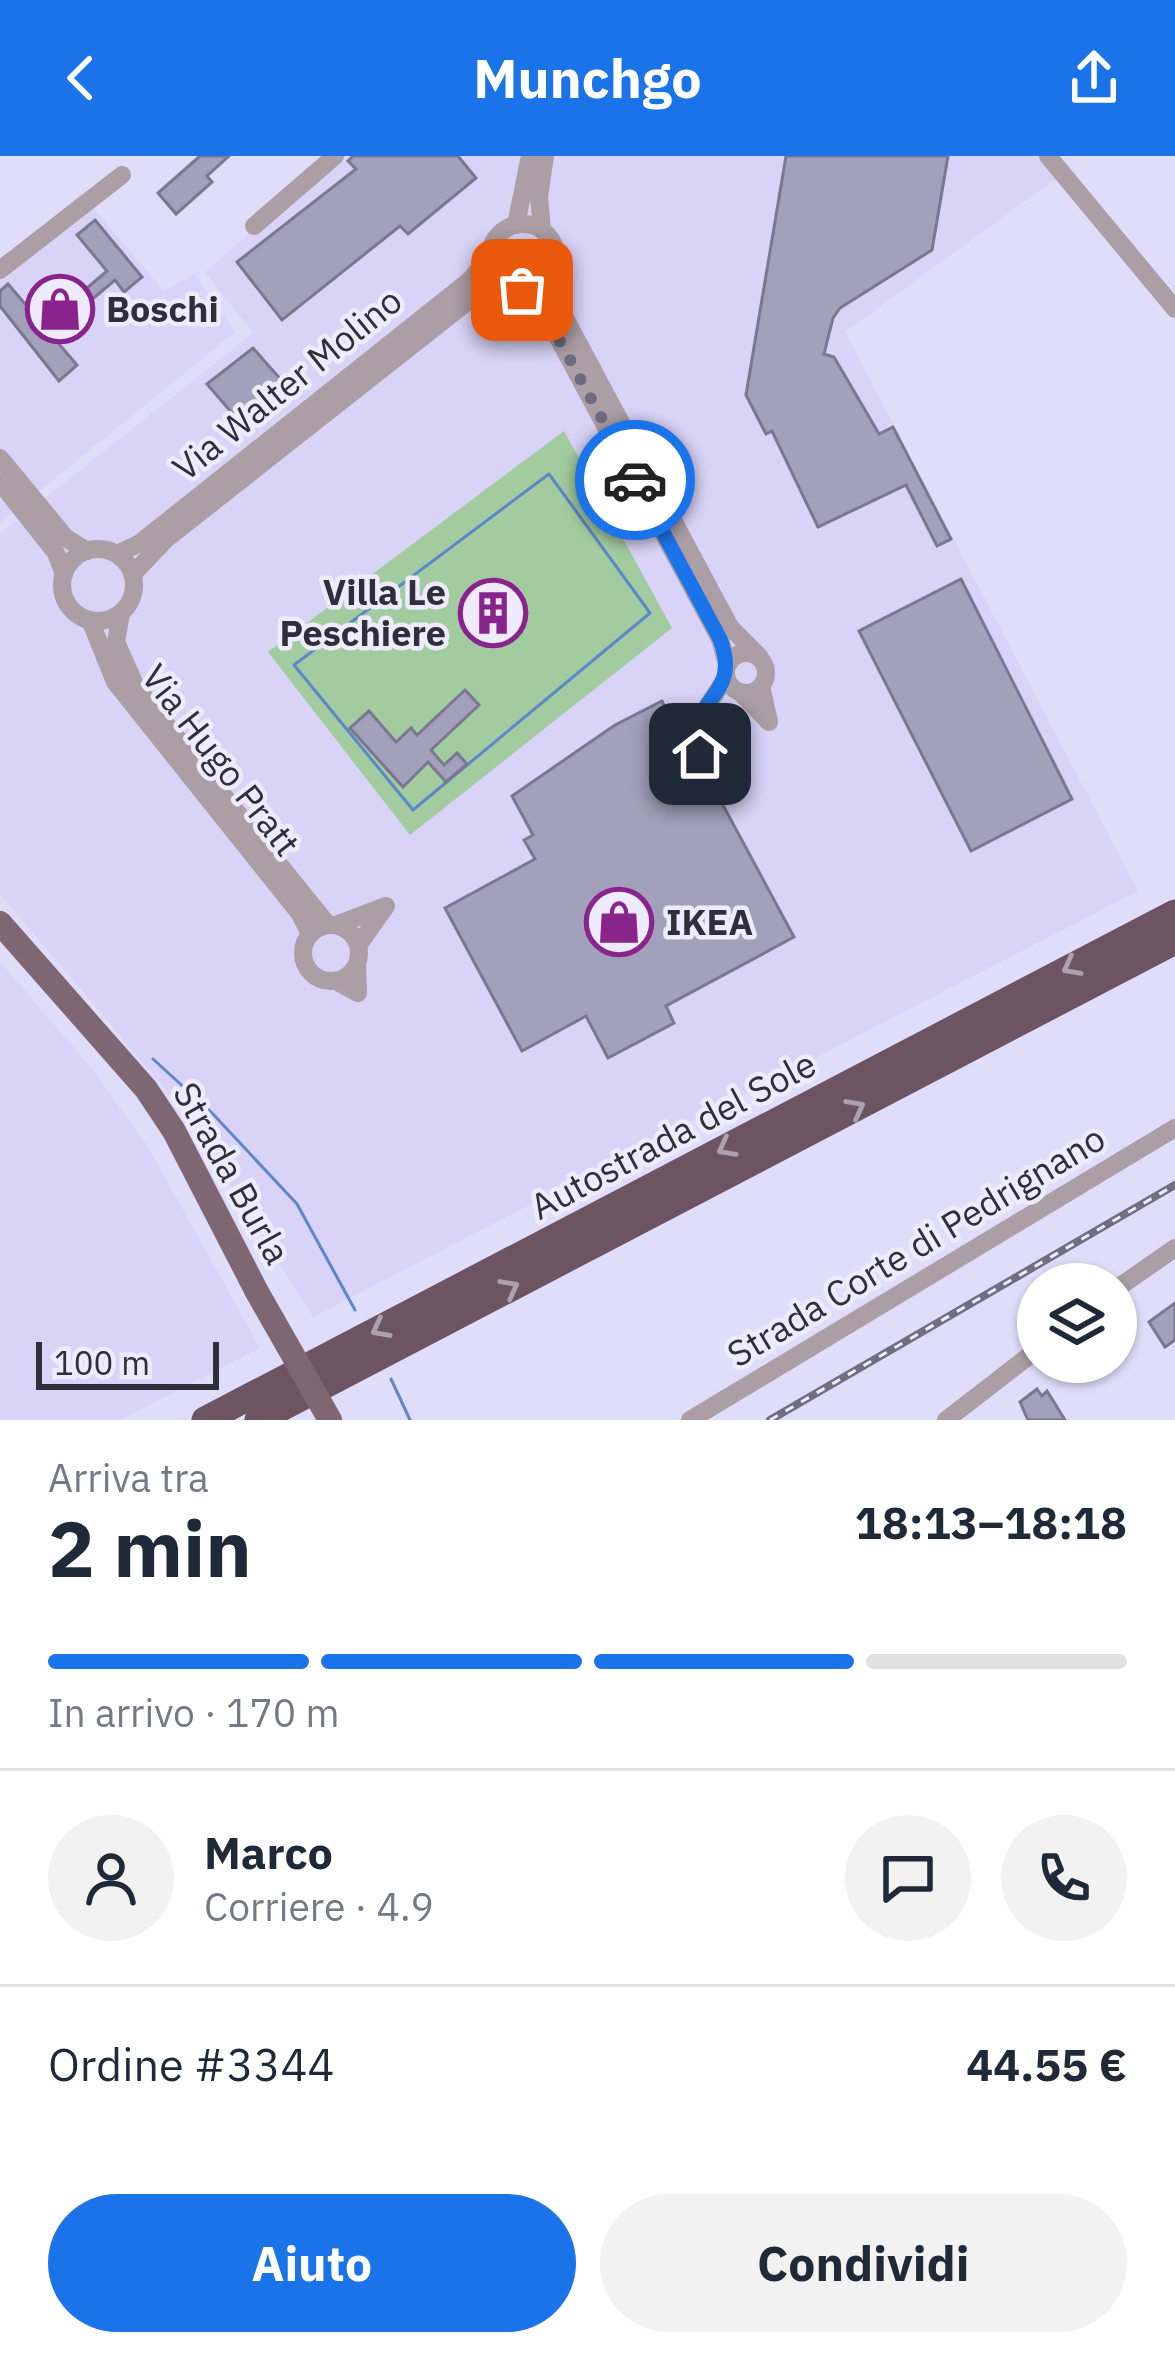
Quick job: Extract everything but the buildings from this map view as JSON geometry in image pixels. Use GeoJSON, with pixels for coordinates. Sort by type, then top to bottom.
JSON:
{"type":"FeatureCollection","features":[{"type":"Feature","properties":{"kind":"highway","name":"Autostrada del Sole"},"geometry":{"type":"LineString","coordinates":[[205,1420],[1175,913]]}},
{"type":"Feature","properties":{"kind":"highway","name":"Autostrada del Sole"},"geometry":{"type":"LineString","coordinates":[[258,1420],[1175,941]]}},
{"type":"Feature","properties":{"kind":"main road","name":"Strada Burla"},"geometry":{"type":"LineString","coordinates":[[0,923],[146,1089],[174,1131],[257,1292],[331,1420]]}},
{"type":"Feature","properties":{"kind":"street"},"geometry":{"type":"LineString","coordinates":[[254,226],[334,156]]}},
{"type":"Feature","properties":{"kind":"street","name":"Via Walter Molino"},"geometry":{"type":"LineString","coordinates":[[117,554],[140,543],[470,280],[499,236],[516,225],[530,156]]}},
{"type":"Feature","properties":{"kind":"street"},"geometry":{"type":"LineString","coordinates":[[491,254],[493,271],[537,302],[720,639],[733,681],[769,722],[761,686],[766,667],[730,627],[556,303],[550,276],[556,256],[542,230],[539,197],[545,156]]}},
{"type":"Feature","properties":{"kind":"street"},"geometry":{"type":"LineString","coordinates":[[1048,156],[1175,309]]}},
{"type":"Feature","properties":{"kind":"street"},"geometry":{"type":"LineString","coordinates":[[0,270],[122,175]]}},
{"type":"Feature","properties":{"kind":"street"},"geometry":{"type":"LineString","coordinates":[[516,225],[542,230]]}},
{"type":"Feature","properties":{"kind":"street","name":"Via Walter Molino"},"geometry":{"type":"LineString","coordinates":[[133,574],[165,539],[476,295],[538,286],[550,276]]}},
{"type":"Feature","properties":{"kind":"street"},"geometry":{"type":"LineString","coordinates":[[0,458],[66,538],[87,550],[117,554],[133,574],[134,593],[121,614],[89,620],[68,604],[56,553],[0,482]]}},
{"type":"Feature","properties":{"kind":"street"},"geometry":{"type":"LineString","coordinates":[[64,574],[71,561],[87,550]]}},
{"type":"Feature","properties":{"kind":"street","name":"Via Hugo Pratt"},"geometry":{"type":"LineString","coordinates":[[121,614],[116,642],[127,674],[325,928]]}},
{"type":"Feature","properties":{"kind":"street","name":"Via Hugo Pratt"},"geometry":{"type":"LineString","coordinates":[[89,620],[115,682],[300,914],[325,928]]}},
{"type":"Feature","properties":{"kind":"street"},"geometry":{"type":"LineString","coordinates":[[700,754],[694,730],[733,681],[740,653],[759,656]]}},
{"type":"Feature","properties":{"kind":"street"},"geometry":{"type":"LineString","coordinates":[[733,681],[761,686]]}},
{"type":"Feature","properties":{"kind":"street"},"geometry":{"type":"LineString","coordinates":[[386,906],[358,954],[336,981],[317,978],[305,965],[303,949],[325,928],[386,906]]}},
{"type":"Feature","properties":{"kind":"street"},"geometry":{"type":"LineString","coordinates":[[325,928],[350,931],[358,954]]}},
{"type":"Feature","properties":{"kind":"street","name":"Strada Corte di Pedrignano"},"geometry":{"type":"LineString","coordinates":[[690,1420],[1175,1128]]}},
{"type":"Feature","properties":{"kind":"street"},"geometry":{"type":"LineString","coordinates":[[1137,1274],[1175,1248]]}},
{"type":"Feature","properties":{"kind":"street"},"geometry":{"type":"LineString","coordinates":[[946,1420],[1017,1365]]}},
{"type":"Feature","properties":{"kind":"shaded area"},"geometry":{"type":"Polygon","coordinates":[[[339,156],[1057,156],[1068,170],[845,332],[1138,891],[313,1317],[183,1110],[0,894],[0,534],[253,333],[205,272],[339,156]]]}},
{"type":"Feature","properties":{"kind":"shaded area"},"geometry":{"type":"Polygon","coordinates":[[[81,193],[164,291],[194,274],[235,332],[0,523],[0,264],[81,193]]]}},
{"type":"Feature","properties":{"kind":"shaded area"},"geometry":{"type":"Polygon","coordinates":[[[0,962],[97,1075],[149,1149],[260,1348],[120,1420],[0,1420],[0,962]]]}},
{"type":"Feature","properties":{"kind":"green space"},"geometry":{"type":"Polygon","coordinates":[[[564,431],[672,628],[410,835],[268,652],[564,431]]]}},
{"type":"Feature","properties":{"kind":"waterway"},"geometry":{"type":"LineString","coordinates":[[549,474],[650,613],[413,810],[294,665],[549,474]]}},
{"type":"Feature","properties":{"kind":"waterway"},"geometry":{"type":"LineString","coordinates":[[153,1059],[212,1113],[297,1204],[355,1310]]}},
{"type":"Feature","properties":{"kind":"waterway"},"geometry":{"type":"LineString","coordinates":[[391,1379],[410,1420]]}},
{"type":"Feature","properties":{"kind":"railway"},"geometry":{"type":"LineString","coordinates":[[770,1420],[1175,1185]]}},
{"type":"Feature","properties":{"kind":"way so far"},"geometry":{"type":"LineString","coordinates":[[522,290],[542,308],[635,480]]}},
{"type":"Feature","properties":{"kind":"place","name":"Boschi"},"geometry":{"type":"Point","coordinates":[60,309]}},
{"type":"Feature","properties":{"kind":"place","name":"Villa Le Peschiere"},"geometry":{"type":"Point","coordinates":[493,613]}},
{"type":"Feature","properties":{"kind":"place","name":"IKEA"},"geometry":{"type":"Point","coordinates":[619,922]}},
{"type":"Feature","properties":{"kind":"route"},"geometry":{"type":"LineString","coordinates":[[635,480],[720,639],[728,664],[726,677],[694,730],[700,754]]}}]}
